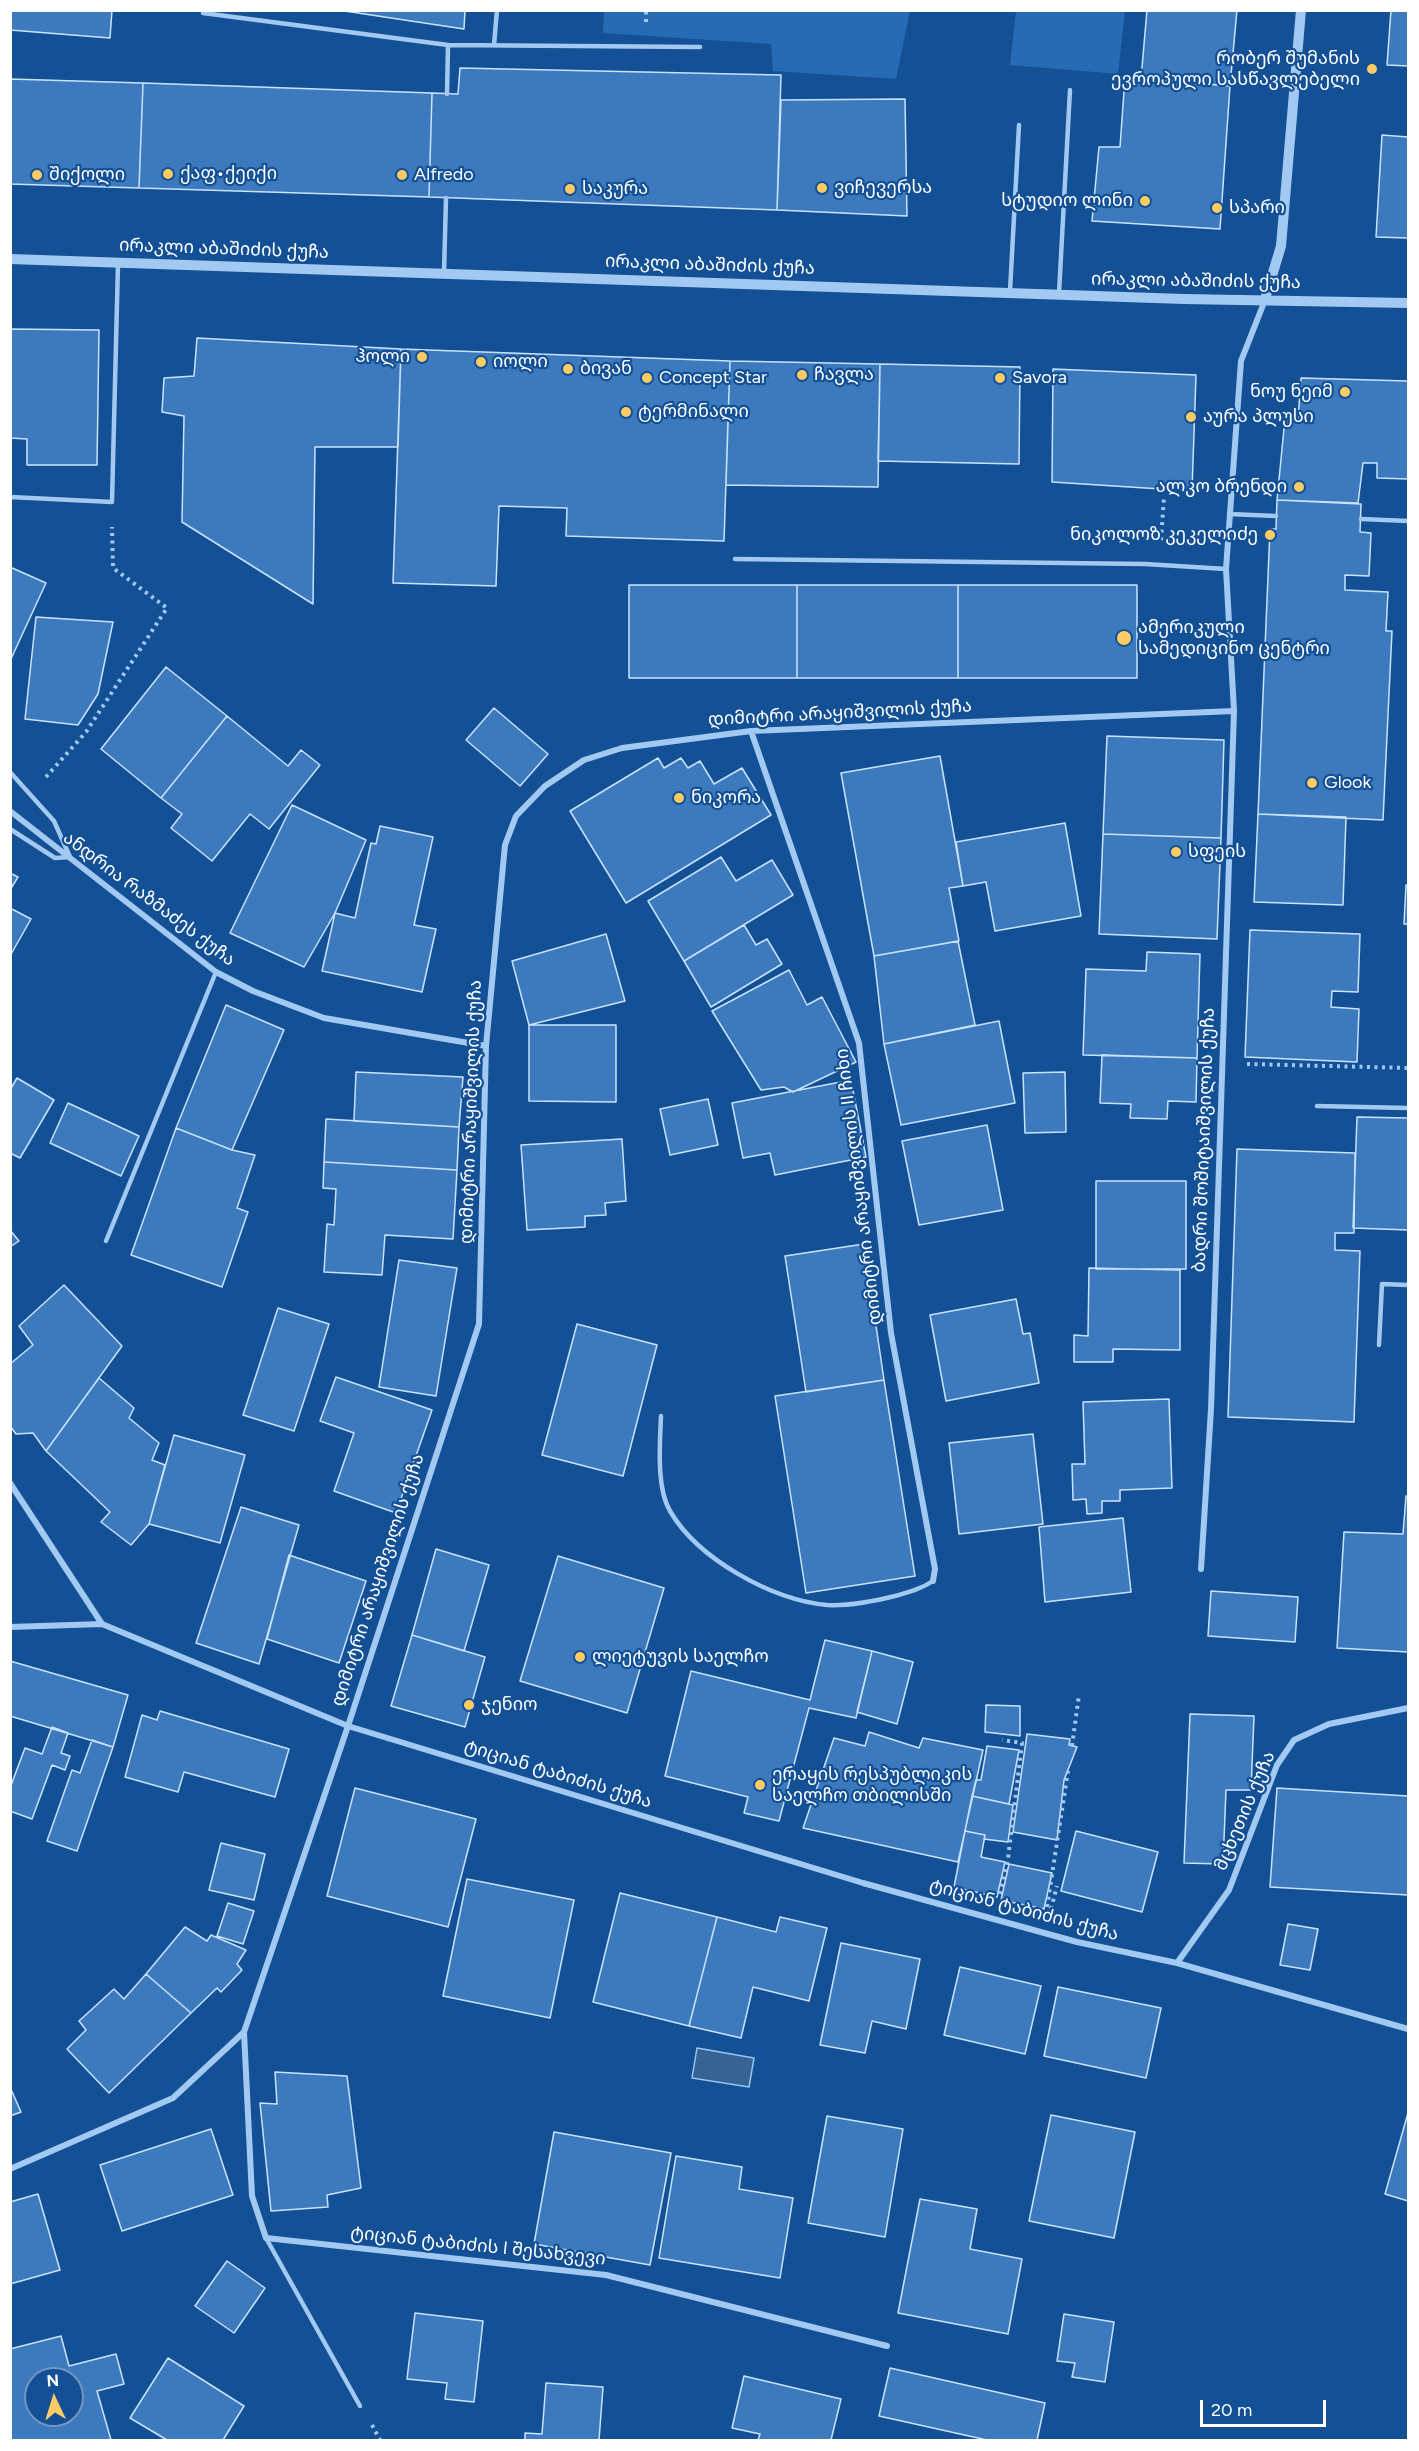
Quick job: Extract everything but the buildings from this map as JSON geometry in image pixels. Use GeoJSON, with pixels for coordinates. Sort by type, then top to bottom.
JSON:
{"type":"FeatureCollection","features":[{"type":"Feature","properties":{"kind":"street"},"geometry":{"type":"LineString","coordinates":[[1233,711],[1226,568],[1241,361],[1265,299],[1281,246],[1301,10]]}},
{"type":"Feature","properties":{"kind":"street","name":"ირაკლი აბაშიძის ქუჩა"},"geometry":{"type":"LineString","coordinates":[[10,259],[1010,291],[1184,299],[1408,303]]}},
{"type":"Feature","properties":{"kind":"street","name":"დიმიტრი არაყიშვილის ქუჩა"},"geometry":{"type":"LineString","coordinates":[[348,1726],[480,1323],[486,1046],[505,845],[516,816],[545,786],[584,760],[622,748],[751,731],[1233,711]]}},
{"type":"Feature","properties":{"kind":"street","name":"ბადრი შოშიტაიშვილის ქუჩა"},"geometry":{"type":"LineString","coordinates":[[1201,1569],[1211,1409],[1233,711]]}},
{"type":"Feature","properties":{"kind":"street","name":"დიმიტრი არაყიშვილის II ჩიხი"},"geometry":{"type":"LineString","coordinates":[[751,731],[859,1043],[891,1333],[935,1569],[933,1581]]}},
{"type":"Feature","properties":{"kind":"street","name":"ანდრია რაზმაძეს ქუჩა"},"geometry":{"type":"LineString","coordinates":[[10,811],[216,972],[254,991],[324,1018],[486,1046]]}},
{"type":"Feature","properties":{"kind":"street"},"geometry":{"type":"LineString","coordinates":[[10,1484],[102,1624]]}},
{"type":"Feature","properties":{"kind":"street"},"geometry":{"type":"LineString","coordinates":[[10,1627],[102,1624]]}},
{"type":"Feature","properties":{"kind":"street","name":"ტიციან ტაბიძის ქუჩა"},"geometry":{"type":"LineString","coordinates":[[102,1624],[348,1726],[863,1883],[1077,1942],[1177,1964],[1408,2029]]}},
{"type":"Feature","properties":{"kind":"street","name":"მცხეთის ქუჩა"},"geometry":{"type":"LineString","coordinates":[[1177,1964],[1229,1890],[1277,1765],[1294,1740],[1329,1724],[1408,1708]]}},
{"type":"Feature","properties":{"kind":"street"},"geometry":{"type":"LineString","coordinates":[[266,2238],[252,2196],[244,2032],[348,1726]]}},
{"type":"Feature","properties":{"kind":"street"},"geometry":{"type":"LineString","coordinates":[[10,2169],[173,2098],[244,2032]]}},
{"type":"Feature","properties":{"kind":"street","name":"ტიციან ტაბიძის I შესახვევი"},"geometry":{"type":"LineString","coordinates":[[266,2238],[606,2275],[887,2346]]}},
{"type":"Feature","properties":{"kind":"lane"},"geometry":{"type":"LineString","coordinates":[[494,45],[496,10]]}},
{"type":"Feature","properties":{"kind":"lane"},"geometry":{"type":"LineString","coordinates":[[203,13],[448,45],[700,46]]}},
{"type":"Feature","properties":{"kind":"lane"},"geometry":{"type":"LineString","coordinates":[[447,94],[448,45]]}},
{"type":"Feature","properties":{"kind":"lane"},"geometry":{"type":"LineString","coordinates":[[1059,293],[1070,90]]}},
{"type":"Feature","properties":{"kind":"lane"},"geometry":{"type":"LineString","coordinates":[[1010,291],[1019,125]]}},
{"type":"Feature","properties":{"kind":"lane"},"geometry":{"type":"LineString","coordinates":[[444,273],[446,198]]}},
{"type":"Feature","properties":{"kind":"lane"},"geometry":{"type":"LineString","coordinates":[[10,497],[112,502],[118,262]]}},
{"type":"Feature","properties":{"kind":"lane"},"geometry":{"type":"LineString","coordinates":[[1229,514],[1276,516]]}},
{"type":"Feature","properties":{"kind":"lane"},"geometry":{"type":"LineString","coordinates":[[1361,519],[1408,521]]}},
{"type":"Feature","properties":{"kind":"lane"},"geometry":{"type":"LineString","coordinates":[[735,559],[1145,564],[1226,568]]}},
{"type":"Feature","properties":{"kind":"lane"},"geometry":{"type":"LineString","coordinates":[[10,772],[54,821],[70,857],[55,858],[10,829]]}},
{"type":"Feature","properties":{"kind":"lane"},"geometry":{"type":"LineString","coordinates":[[106,1241],[216,972]]}},
{"type":"Feature","properties":{"kind":"lane"},"geometry":{"type":"LineString","coordinates":[[1317,1106],[1408,1108]]}},
{"type":"Feature","properties":{"kind":"lane"},"geometry":{"type":"LineString","coordinates":[[1379,1345],[1382,1284],[1408,1285]]}},
{"type":"Feature","properties":{"kind":"lane"},"geometry":{"type":"LineString","coordinates":[[661,1416],[659,1469],[669,1510],[699,1548],[740,1574],[792,1598],[828,1605],[882,1599],[922,1588],[933,1581]]}},
{"type":"Feature","properties":{"kind":"lane"},"geometry":{"type":"LineString","coordinates":[[266,2238],[360,2406]]}},
{"type":"Feature","properties":{"kind":"path"},"geometry":{"type":"LineString","coordinates":[[1162,524],[1164,497]]}},
{"type":"Feature","properties":{"kind":"path"},"geometry":{"type":"LineString","coordinates":[[31,795],[86,732],[167,608],[113,568],[112,502]]}},
{"type":"Feature","properties":{"kind":"path"},"geometry":{"type":"LineString","coordinates":[[1221,1064],[1408,1068]]}},
{"type":"Feature","properties":{"kind":"path"},"geometry":{"type":"LineString","coordinates":[[1072,1746],[1079,1695]]}},
{"type":"Feature","properties":{"kind":"path"},"geometry":{"type":"LineString","coordinates":[[999,1899],[1009,1848],[1022,1743],[1002,1740]]}},
{"type":"Feature","properties":{"kind":"path"},"geometry":{"type":"LineString","coordinates":[[1057,1886],[1048,1910],[1068,1771]]}},
{"type":"Feature","properties":{"kind":"shaded area"},"geometry":{"type":"Polygon","coordinates":[[[604,10],[910,11],[896,79],[773,71],[771,44],[603,33],[604,10]]]}},
{"type":"Feature","properties":{"kind":"shaded area"},"geometry":{"type":"Polygon","coordinates":[[[1016,11],[1125,11],[1118,74],[1010,65],[1016,11]]]}},
{"type":"Feature","properties":{"kind":"shaded area"},"geometry":{"type":"Polygon","coordinates":[[[697,2048],[754,2058],[749,2087],[692,2078],[697,2048]]]}},
{"type":"Feature","properties":{"kind":"place","name":"რობერ შუმანის ევროპული სასწავლებელი"},"geometry":{"type":"Point","coordinates":[1372,69]}},
{"type":"Feature","properties":{"kind":"place","name":"ქაფ•ქეიქი"},"geometry":{"type":"Point","coordinates":[168,174]}},
{"type":"Feature","properties":{"kind":"place","name":"შიქოლი"},"geometry":{"type":"Point","coordinates":[37,175]}},
{"type":"Feature","properties":{"kind":"place","name":"Alfredo"},"geometry":{"type":"Point","coordinates":[402,175]}},
{"type":"Feature","properties":{"kind":"place","name":"ვიჩევერსა"},"geometry":{"type":"Point","coordinates":[822,188]}},
{"type":"Feature","properties":{"kind":"place","name":"საკურა"},"geometry":{"type":"Point","coordinates":[570,189]}},
{"type":"Feature","properties":{"kind":"place","name":"სტუდიო ლინი"},"geometry":{"type":"Point","coordinates":[1145,201]}},
{"type":"Feature","properties":{"kind":"place","name":"სპარი"},"geometry":{"type":"Point","coordinates":[1217,208]}},
{"type":"Feature","properties":{"kind":"place","name":"ჰოლი"},"geometry":{"type":"Point","coordinates":[422,357]}},
{"type":"Feature","properties":{"kind":"place","name":"იოლი"},"geometry":{"type":"Point","coordinates":[481,362]}},
{"type":"Feature","properties":{"kind":"place","name":"ბივან"},"geometry":{"type":"Point","coordinates":[568,369]}},
{"type":"Feature","properties":{"kind":"place","name":"ჩავლა"},"geometry":{"type":"Point","coordinates":[802,375]}},
{"type":"Feature","properties":{"kind":"place","name":"Concept Star"},"geometry":{"type":"Point","coordinates":[647,378]}},
{"type":"Feature","properties":{"kind":"place","name":"Savora"},"geometry":{"type":"Point","coordinates":[1000,378]}},
{"type":"Feature","properties":{"kind":"place","name":"ნოუ ნეიმ"},"geometry":{"type":"Point","coordinates":[1345,392]}},
{"type":"Feature","properties":{"kind":"place","name":"ტერმინალი"},"geometry":{"type":"Point","coordinates":[626,412]}},
{"type":"Feature","properties":{"kind":"place","name":"აურა პლუსი"},"geometry":{"type":"Point","coordinates":[1191,417]}},
{"type":"Feature","properties":{"kind":"place","name":"ალკო ბრენდი"},"geometry":{"type":"Point","coordinates":[1299,487]}},
{"type":"Feature","properties":{"kind":"place","name":"ნიკოლოზ კეკელიძე"},"geometry":{"type":"Point","coordinates":[1270,535]}},
{"type":"Feature","properties":{"kind":"place","name":"ამერიკული სამედიცინო ცენტრი"},"geometry":{"type":"Point","coordinates":[1124,638]}},
{"type":"Feature","properties":{"kind":"place","name":"Glook"},"geometry":{"type":"Point","coordinates":[1312,783]}},
{"type":"Feature","properties":{"kind":"place","name":"ნიკორა"},"geometry":{"type":"Point","coordinates":[679,798]}},
{"type":"Feature","properties":{"kind":"place","name":"სფეის"},"geometry":{"type":"Point","coordinates":[1176,852]}},
{"type":"Feature","properties":{"kind":"place","name":"ლიეტუვის საელჩო"},"geometry":{"type":"Point","coordinates":[580,1657]}},
{"type":"Feature","properties":{"kind":"place","name":"ჯენიო"},"geometry":{"type":"Point","coordinates":[469,1705]}},
{"type":"Feature","properties":{"kind":"place","name":"ერაყის რესპუბლიკის საელჩო თბილისში"},"geometry":{"type":"Point","coordinates":[760,1785]}}]}
